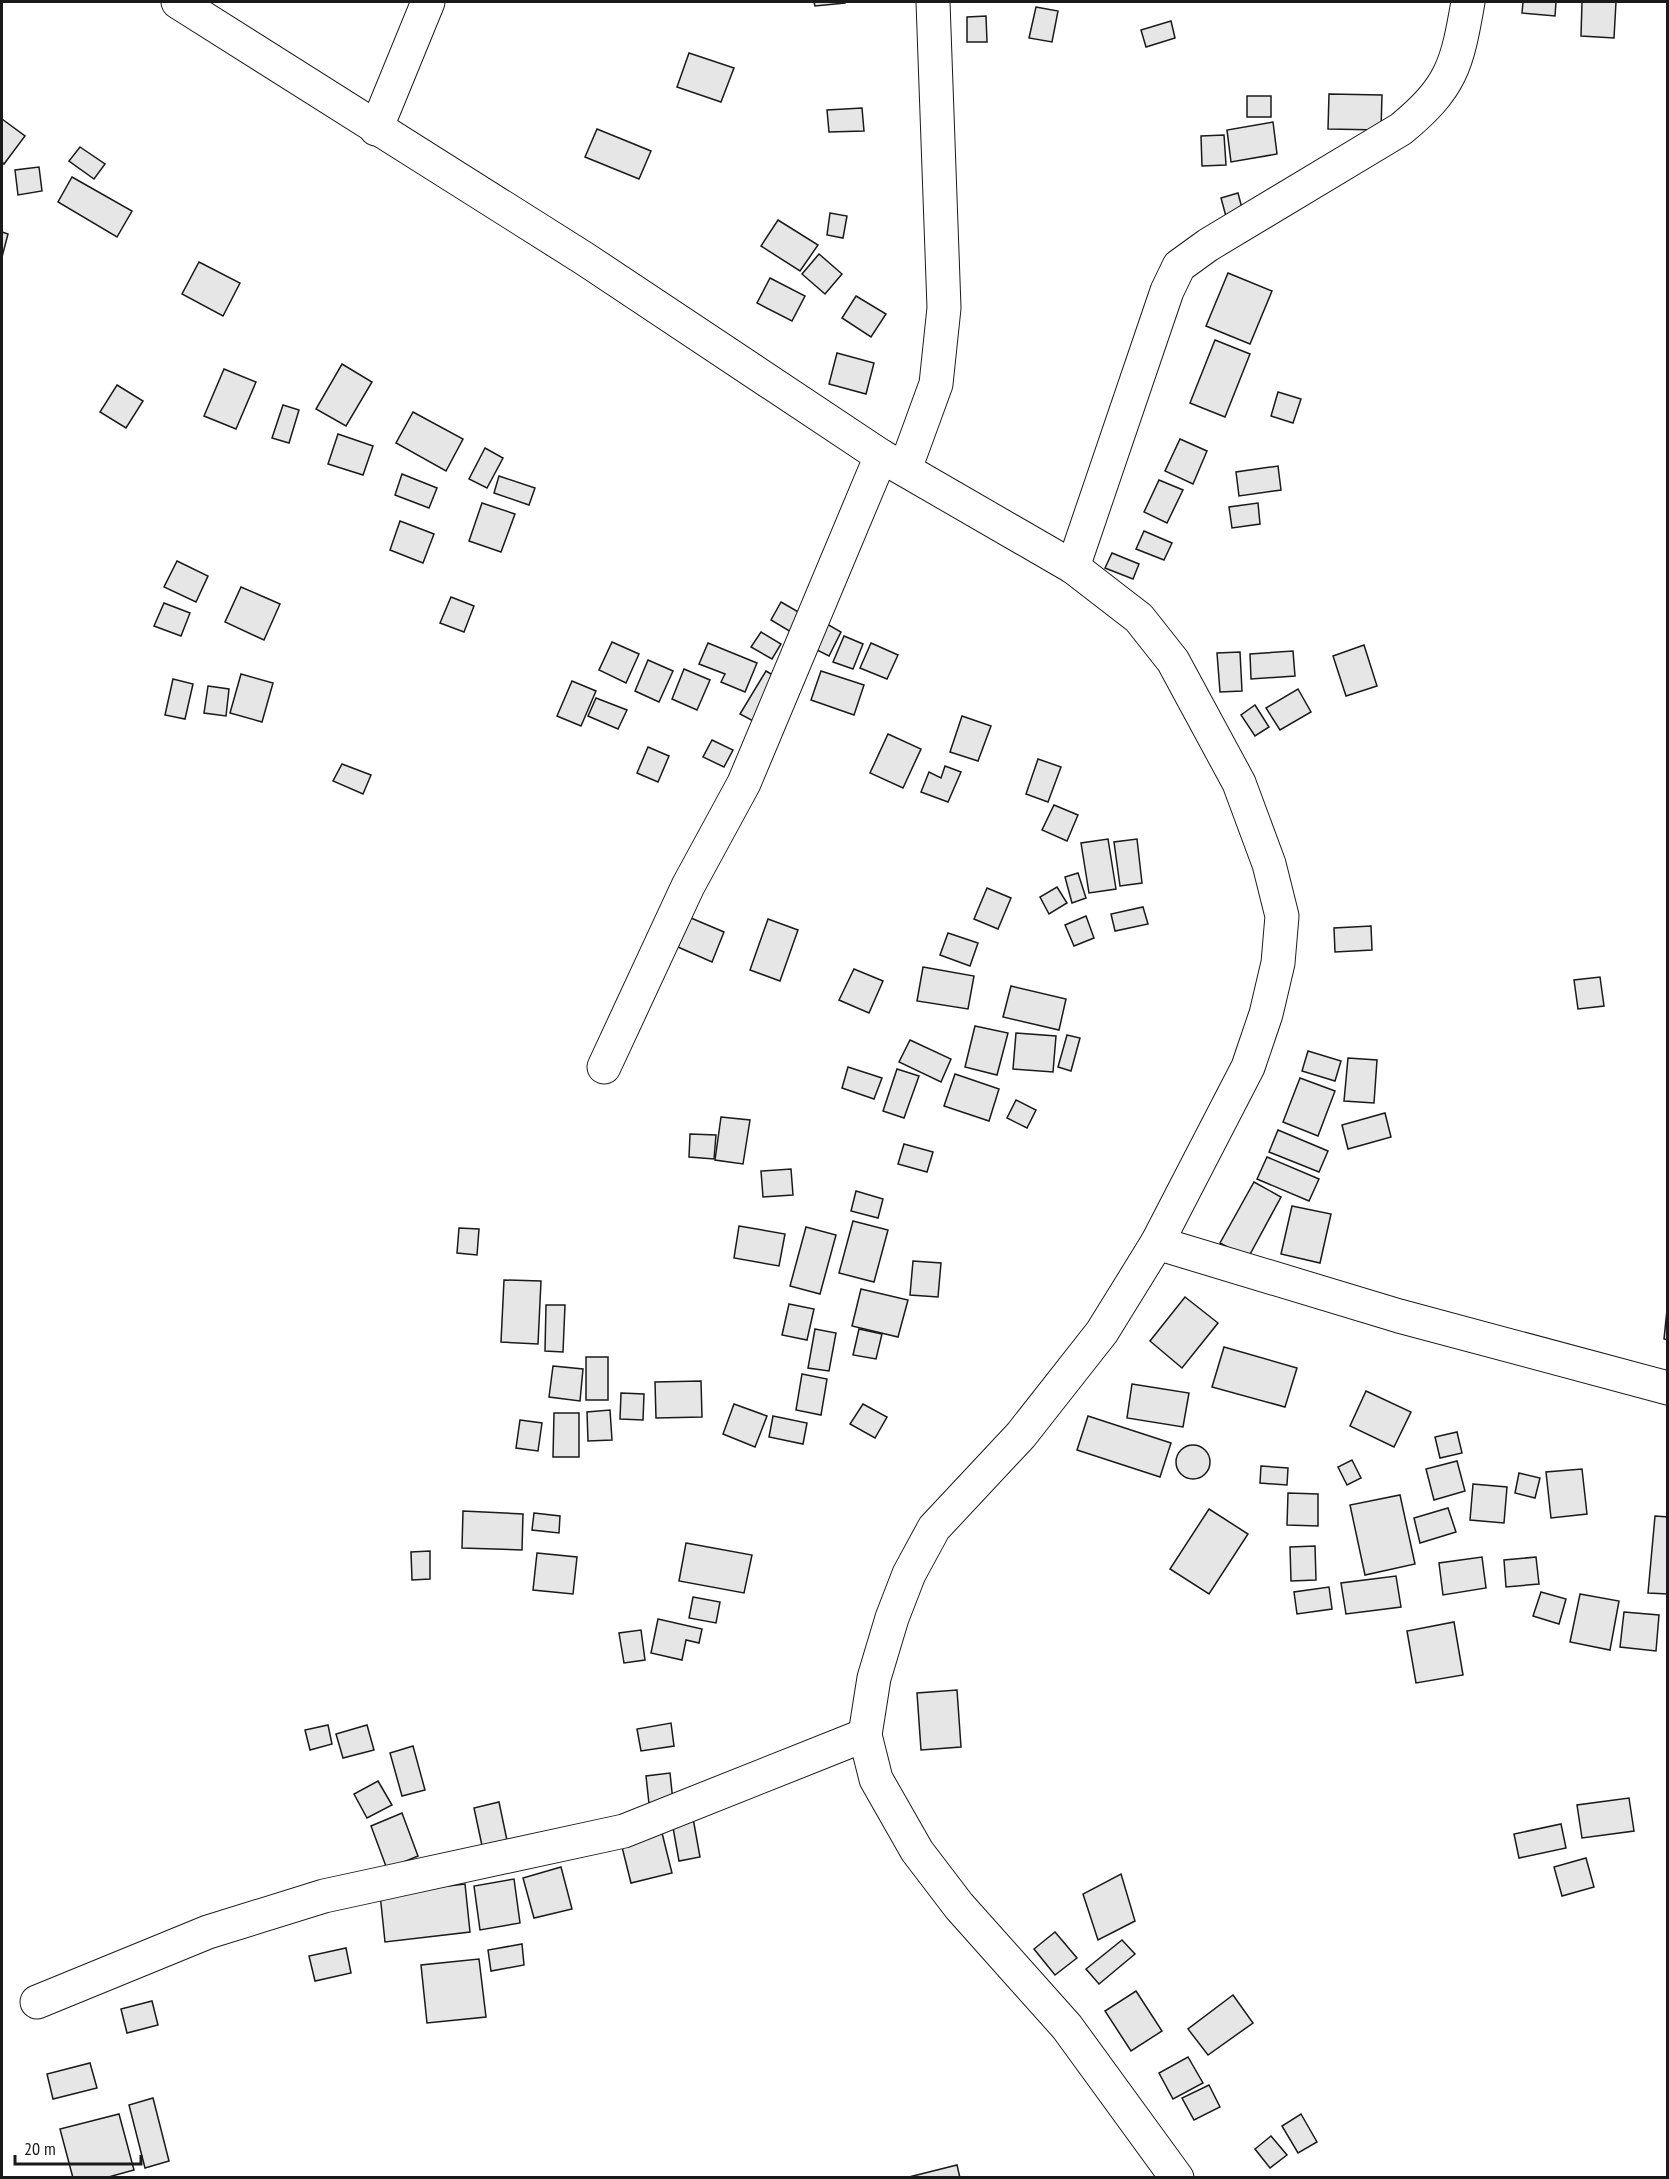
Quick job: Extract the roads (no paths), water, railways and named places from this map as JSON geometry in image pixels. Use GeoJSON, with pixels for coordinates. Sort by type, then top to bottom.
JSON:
{"type":"FeatureCollection","features":[{"type":"Feature","properties":{"kind":"street"},"geometry":{"type":"LineString","coordinates":[[178,2],[585,259],[893,463],[1074,567],[1139,618],[1173,661],[1239,783],[1269,864],[1282,916],[1278,963],[1266,1014],[1248,1067],[1157,1243],[1102,1332],[1036,1416],[934,1528],[909,1574],[892,1618],[874,1678],[865,1736],[876,1779],[917,1851],[959,1906],[1067,2027],[1178,2178]]}},
{"type":"Feature","properties":{"kind":"street"},"geometry":{"type":"LineString","coordinates":[[376,129],[428,2]]}},
{"type":"Feature","properties":{"kind":"street"},"geometry":{"type":"LineString","coordinates":[[604,1067],[688,886],[744,783],[893,463],[936,384],[944,308],[933,2]]}},
{"type":"Feature","properties":{"kind":"street"},"geometry":{"type":"LineString","coordinates":[[1074,567],[1167,291],[1179,266],[1208,244],[1401,129],[1428,107],[1448,80],[1461,39],[1468,2]]}},
{"type":"Feature","properties":{"kind":"street"},"geometry":{"type":"LineString","coordinates":[[1157,1243],[1388,1313],[1668,1388]]}},
{"type":"Feature","properties":{"kind":"street"},"geometry":{"type":"LineString","coordinates":[[37,2002],[208,1932],[324,1896],[624,1831],[865,1736]]}}]}
